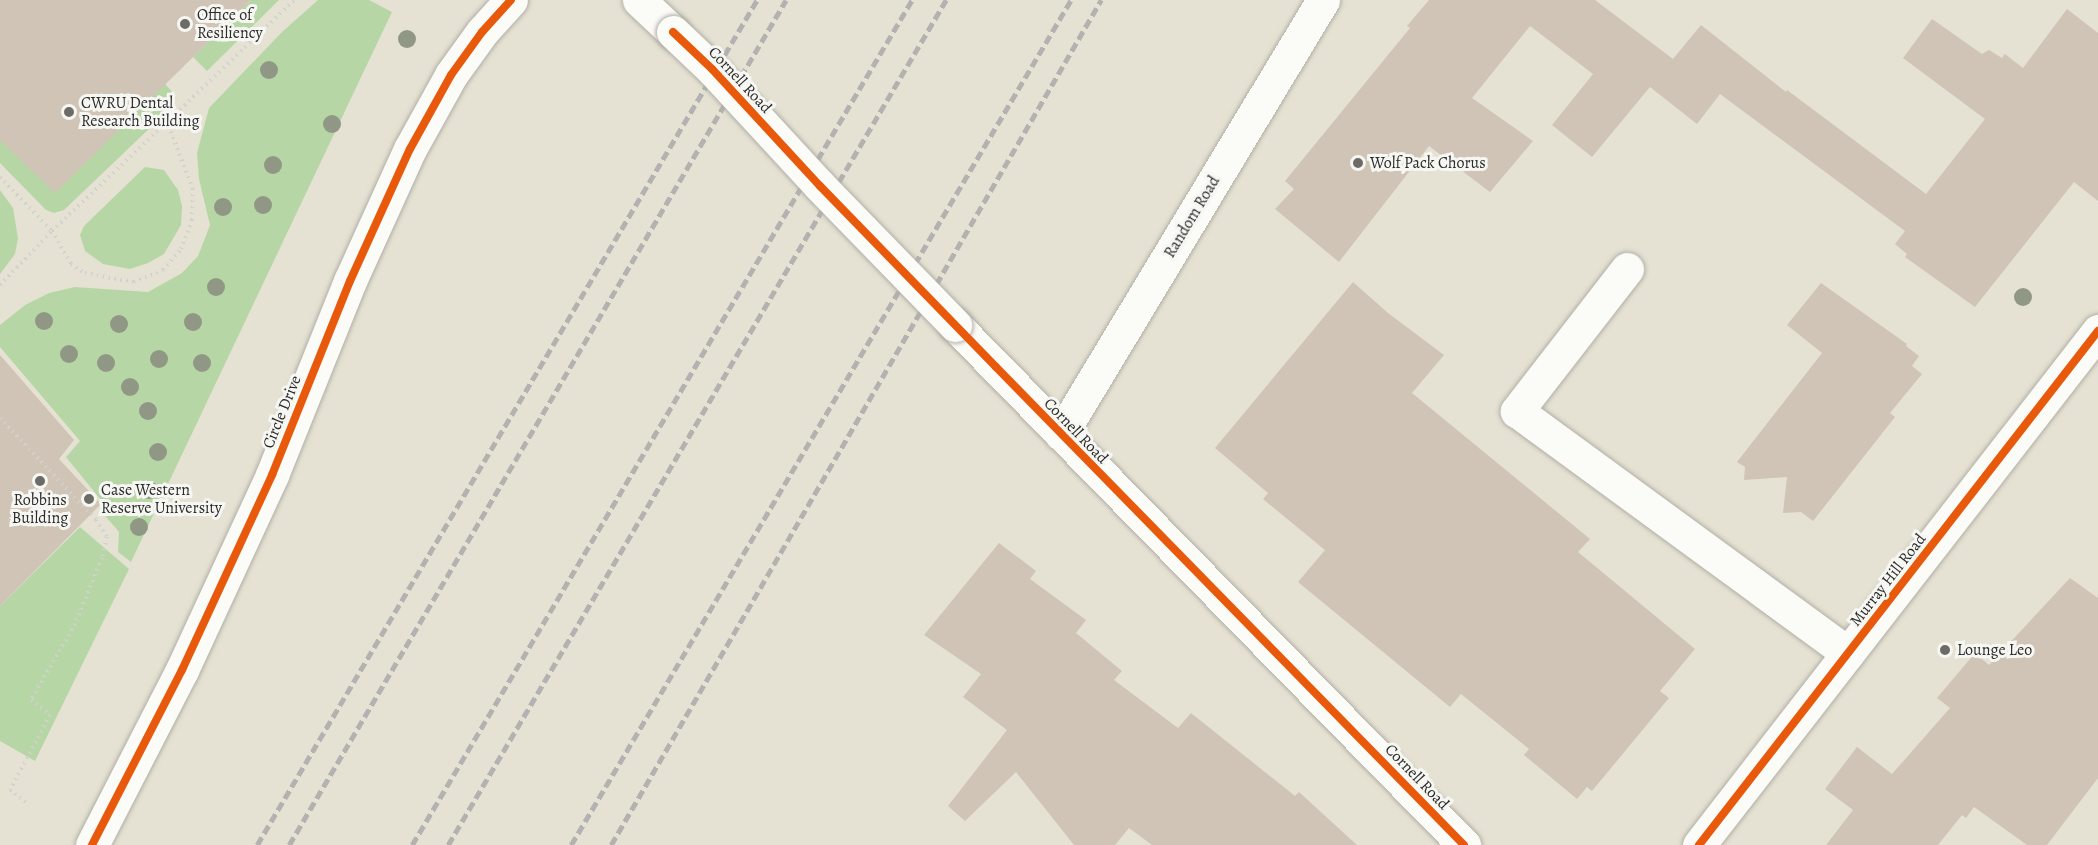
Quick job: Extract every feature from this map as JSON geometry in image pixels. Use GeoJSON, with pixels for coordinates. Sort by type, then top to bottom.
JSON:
{"type":"FeatureCollection","features":[{"type":"Feature","properties":{"kind":"street","name":"Circle Drive"},"geometry":{"type":"LineString","coordinates":[[92,845],[182,670],[272,475],[350,281],[410,149],[451,75],[482,32],[512,0]]}},
{"type":"Feature","properties":{"kind":"street","name":"Cornell Road"},"geometry":{"type":"LineString","coordinates":[[639,0],[712,69],[820,186],[1464,845]]}},
{"type":"Feature","properties":{"kind":"street","name":"Random Road"},"geometry":{"type":"LineString","coordinates":[[1061,434],[1323,0]]}},
{"type":"Feature","properties":{"kind":"street"},"geometry":{"type":"LineString","coordinates":[[1627,269],[1517,411],[1848,653]]}},
{"type":"Feature","properties":{"kind":"street","name":"Murray Hill Road"},"geometry":{"type":"LineString","coordinates":[[1699,845],[2098,331]]}},
{"type":"Feature","properties":{"kind":"path"},"geometry":{"type":"LineString","coordinates":[[0,285],[52,231],[294,0]]}},
{"type":"Feature","properties":{"kind":"path"},"geometry":{"type":"LineString","coordinates":[[0,177],[52,231],[71,264],[85,273],[134,282],[163,270],[181,249],[192,220],[193,189],[167,122]]}},
{"type":"Feature","properties":{"kind":"path"},"geometry":{"type":"LineString","coordinates":[[0,418],[96,520],[107,537],[102,558],[75,624],[31,700],[50,715],[10,790],[29,805]]}},
{"type":"Feature","properties":{"kind":"green space"},"geometry":{"type":"Polygon","coordinates":[[[251,0],[279,0],[207,71],[193,57],[251,0]]]}},
{"type":"Feature","properties":{"kind":"green space"},"geometry":{"type":"Polygon","coordinates":[[[318,0],[369,0],[392,12],[131,562],[118,552],[119,532],[100,510],[105,505],[66,457],[80,441],[0,347],[0,325],[25,305],[49,293],[75,287],[148,292],[182,273],[198,256],[210,225],[199,179],[197,153],[209,108],[282,32],[318,0]]]}},
{"type":"Feature","properties":{"kind":"green space"},"geometry":{"type":"Polygon","coordinates":[[[165,84],[174,94],[173,106],[64,210],[54,213],[46,210],[0,163],[0,140],[165,84]]]}},
{"type":"Feature","properties":{"kind":"green space"},"geometry":{"type":"Polygon","coordinates":[[[145,167],[164,170],[178,190],[182,206],[181,225],[164,254],[148,263],[130,269],[103,264],[85,251],[80,235],[84,226],[145,167]]]}},
{"type":"Feature","properties":{"kind":"green space"},"geometry":{"type":"Polygon","coordinates":[[[0,190],[13,208],[18,238],[15,254],[0,274],[0,190]]]}},
{"type":"Feature","properties":{"kind":"green space"},"geometry":{"type":"Polygon","coordinates":[[[80,527],[129,569],[35,761],[0,741],[0,606],[80,527]]]}},
{"type":"Feature","properties":{"kind":"building","name":"CWRU Dental Research Building"},"geometry":{"type":"Polygon","coordinates":[[[0,0],[251,0],[55,193],[0,140],[0,0]]]}},
{"type":"Feature","properties":{"kind":"building"},"geometry":{"type":"Polygon","coordinates":[[[1429,0],[1595,0],[1673,59],[1701,25],[1786,92],[1787,90],[1926,194],[1985,119],[1903,58],[1932,19],[1982,54],[1989,50],[2002,58],[2005,54],[2023,68],[2067,9],[2098,33],[2098,201],[2074,182],[1975,307],[1905,257],[1907,254],[1895,244],[1905,231],[1720,94],[1697,124],[1650,87],[1592,157],[1552,125],[1593,74],[1530,26],[1472,98],[1533,141],[1490,192],[1429,146],[1339,262],[1275,209],[1294,189],[1285,181],[1410,28],[1407,26],[1429,0]]]}},
{"type":"Feature","properties":{"kind":"building"},"geometry":{"type":"Polygon","coordinates":[[[1353,282],[1388,313],[1444,355],[1412,393],[1590,539],[1578,552],[1695,649],[1660,691],[1669,698],[1592,791],[1587,787],[1577,799],[1524,755],[1529,749],[1461,694],[1450,707],[1298,582],[1325,550],[1263,499],[1268,493],[1215,448],[1353,282]]]}},
{"type":"Feature","properties":{"kind":"building"},"geometry":{"type":"Polygon","coordinates":[[[1821,283],[1907,344],[1906,346],[1919,356],[1912,366],[1922,374],[1890,413],[1895,417],[1813,521],[1801,512],[1783,513],[1787,477],[1744,480],[1745,467],[1737,462],[1822,353],[1787,325],[1821,283]]]}},
{"type":"Feature","properties":{"kind":"building","name":"Robbins Building"},"geometry":{"type":"Polygon","coordinates":[[[0,355],[74,440],[59,459],[101,504],[0,606],[0,355]]]}},
{"type":"Feature","properties":{"kind":"building"},"geometry":{"type":"Polygon","coordinates":[[[999,543],[1036,571],[1030,579],[1086,620],[1076,633],[1122,671],[1114,680],[1178,728],[1191,713],[1295,796],[1299,792],[1357,845],[1152,845],[1129,828],[1115,845],[1074,845],[1016,772],[965,821],[948,806],[1007,730],[963,697],[981,674],[924,635],[999,543]]]}},
{"type":"Feature","properties":{"kind":"building"},"geometry":{"type":"Polygon","coordinates":[[[2070,578],[2098,598],[2098,778],[2047,845],[2027,845],[1974,807],[1966,818],[1962,815],[1938,845],[1826,845],[1853,810],[1825,789],[1857,747],[1892,774],[1950,708],[1937,698],[1975,653],[1989,665],[2070,578]]]}},
{"type":"Feature","properties":{"kind":"railway"},"geometry":{"type":"LineString","coordinates":[[257,845],[757,0]]}},
{"type":"Feature","properties":{"kind":"railway"},"geometry":{"type":"LineString","coordinates":[[289,845],[786,0]]}},
{"type":"Feature","properties":{"kind":"railway"},"geometry":{"type":"LineString","coordinates":[[412,845],[912,0]]}},
{"type":"Feature","properties":{"kind":"railway"},"geometry":{"type":"LineString","coordinates":[[448,845],[946,0]]}},
{"type":"Feature","properties":{"kind":"railway"},"geometry":{"type":"LineString","coordinates":[[571,845],[1071,0]]}},
{"type":"Feature","properties":{"kind":"railway"},"geometry":{"type":"LineString","coordinates":[[611,845],[1101,0]]}},
{"type":"Feature","properties":{"kind":"cycle path"},"geometry":{"type":"LineString","coordinates":[[92,845],[182,670],[272,475],[350,281],[410,149],[451,75],[482,32],[511,0]]}},
{"type":"Feature","properties":{"kind":"cycle path"},"geometry":{"type":"LineString","coordinates":[[673,32],[712,69],[820,186],[1464,845]]}},
{"type":"Feature","properties":{"kind":"cycle path"},"geometry":{"type":"LineString","coordinates":[[1699,845],[2098,331]]}},
{"type":"Feature","properties":{"kind":"place","name":"Office of Resiliency"},"geometry":{"type":"Point","coordinates":[185,24]}},
{"type":"Feature","properties":{"kind":"place","name":"CWRU Dental Research Building"},"geometry":{"type":"Point","coordinates":[69,112]}},
{"type":"Feature","properties":{"kind":"place","name":"Wolf Pack Chorus"},"geometry":{"type":"Point","coordinates":[1358,163]}},
{"type":"Feature","properties":{"kind":"place","name":"Robbins Building"},"geometry":{"type":"Point","coordinates":[40,481]}},
{"type":"Feature","properties":{"kind":"place","name":"Case Western Reserve University"},"geometry":{"type":"Point","coordinates":[89,499]}},
{"type":"Feature","properties":{"kind":"place","name":"Lounge Leo"},"geometry":{"type":"Point","coordinates":[1945,650]}}]}
